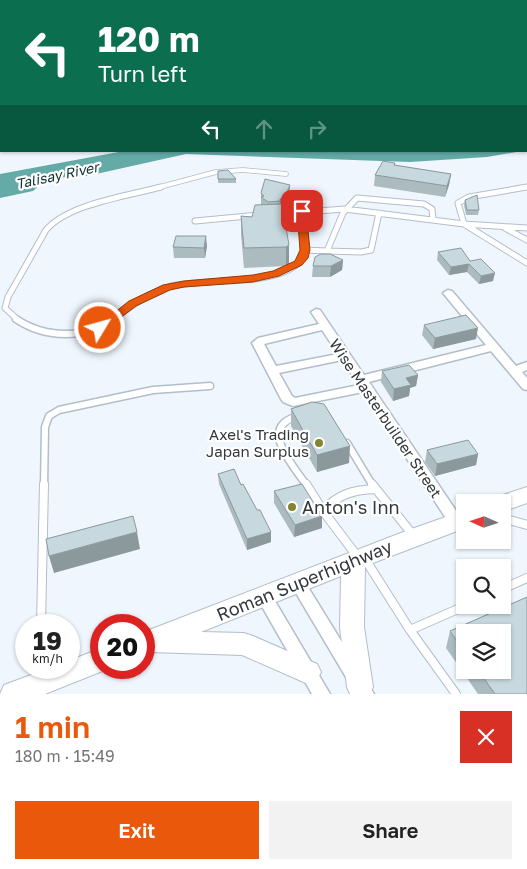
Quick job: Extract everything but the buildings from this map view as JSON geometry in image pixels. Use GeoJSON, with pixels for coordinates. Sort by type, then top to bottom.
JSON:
{"type":"FeatureCollection","features":[{"type":"Feature","properties":{"kind":"main road"},"geometry":{"type":"LineString","coordinates":[[511,501],[527,495]]}},
{"type":"Feature","properties":{"kind":"main road","name":"Roman Superhighway"},"geometry":{"type":"LineString","coordinates":[[155,639],[414,537],[456,522]]}},
{"type":"Feature","properties":{"kind":"main road"},"geometry":{"type":"LineString","coordinates":[[359,560],[352,627],[362,691]]}},
{"type":"Feature","properties":{"kind":"main road"},"geometry":{"type":"LineString","coordinates":[[155,643],[244,644],[308,672]]}},
{"type":"Feature","properties":{"kind":"main road"},"geometry":{"type":"LineString","coordinates":[[13,694],[36,679]]}},
{"type":"Feature","properties":{"kind":"street"},"geometry":{"type":"LineString","coordinates":[[448,293],[527,386]]}},
{"type":"Feature","properties":{"kind":"street","name":"Wise Masterbuilder Street"},"geometry":{"type":"LineString","coordinates":[[316,312],[363,384],[456,515]]}},
{"type":"Feature","properties":{"kind":"street"},"geometry":{"type":"LineString","coordinates":[[325,326],[260,341],[258,346],[287,399],[293,402],[494,347]]}},
{"type":"Feature","properties":{"kind":"street"},"geometry":{"type":"LineString","coordinates":[[272,371],[344,356]]}},
{"type":"Feature","properties":{"kind":"street"},"geometry":{"type":"LineString","coordinates":[[515,371],[527,366]]}},
{"type":"Feature","properties":{"kind":"street"},"geometry":{"type":"LineString","coordinates":[[298,583],[362,691]]}},
{"type":"Feature","properties":{"kind":"street"},"geometry":{"type":"LineString","coordinates":[[264,596],[322,694]]}},
{"type":"Feature","properties":{"kind":"lane"},"geometry":{"type":"LineString","coordinates":[[286,174],[243,170],[216,172],[74,210],[62,215],[53,220],[46,230],[8,297],[5,308],[8,313],[43,330],[68,334],[89,333],[100,328],[144,297],[166,288],[184,284],[276,274],[298,263],[303,258],[305,250],[302,211]]}},
{"type":"Feature","properties":{"kind":"lane"},"geometry":{"type":"LineString","coordinates":[[527,187],[469,197],[459,201],[458,204],[464,224],[527,263]]}},
{"type":"Feature","properties":{"kind":"lane"},"geometry":{"type":"LineString","coordinates":[[326,251],[345,209],[353,200],[364,198],[424,204],[432,209],[433,219]]}},
{"type":"Feature","properties":{"kind":"lane"},"geometry":{"type":"LineString","coordinates":[[273,214],[345,209],[464,224],[527,228]]}},
{"type":"Feature","properties":{"kind":"lane"},"geometry":{"type":"LineString","coordinates":[[305,250],[361,252],[371,250],[379,213]]}},
{"type":"Feature","properties":{"kind":"lane"},"geometry":{"type":"LineString","coordinates":[[195,221],[263,215]]}},
{"type":"Feature","properties":{"kind":"lane"},"geometry":{"type":"LineString","coordinates":[[503,227],[527,240]]}},
{"type":"Feature","properties":{"kind":"lane"},"geometry":{"type":"LineString","coordinates":[[41,614],[45,426],[49,416],[59,410],[129,394],[172,387],[210,386]]}},
{"type":"Feature","properties":{"kind":"lane"},"geometry":{"type":"LineString","coordinates":[[306,414],[290,418],[282,424],[277,433],[278,441],[323,512],[456,694]]}},
{"type":"Feature","properties":{"kind":"lane"},"geometry":{"type":"LineString","coordinates":[[340,433],[376,489],[414,537]]}},
{"type":"Feature","properties":{"kind":"lane"},"geometry":{"type":"LineString","coordinates":[[323,512],[332,499],[347,492],[376,489]]}},
{"type":"Feature","properties":{"kind":"lane"},"geometry":{"type":"LineString","coordinates":[[511,521],[527,525]]}},
{"type":"Feature","properties":{"kind":"lane"},"geometry":{"type":"LineString","coordinates":[[511,585],[527,578]]}},
{"type":"Feature","properties":{"kind":"lane"},"geometry":{"type":"LineString","coordinates":[[410,630],[456,610]]}},
{"type":"Feature","properties":{"kind":"water","name":"Talisay River"},"geometry":{"type":"Polygon","coordinates":[[[119,152],[516,152],[487,157],[410,162],[186,154],[87,176],[65,177],[43,182],[33,191],[0,198],[0,174],[119,152]]]}},
{"type":"Feature","properties":{"kind":"place","name":"Axel's Trading Japan Surplus"},"geometry":{"type":"Point","coordinates":[319,443]}},
{"type":"Feature","properties":{"kind":"place","name":"Anton's Inn"},"geometry":{"type":"Point","coordinates":[292,507]}},
{"type":"Feature","properties":{"kind":"route"},"geometry":{"type":"LineString","coordinates":[[100,328],[132,304],[166,288],[184,284],[253,278],[276,274],[292,267],[303,258],[305,250],[302,211]]}}]}
